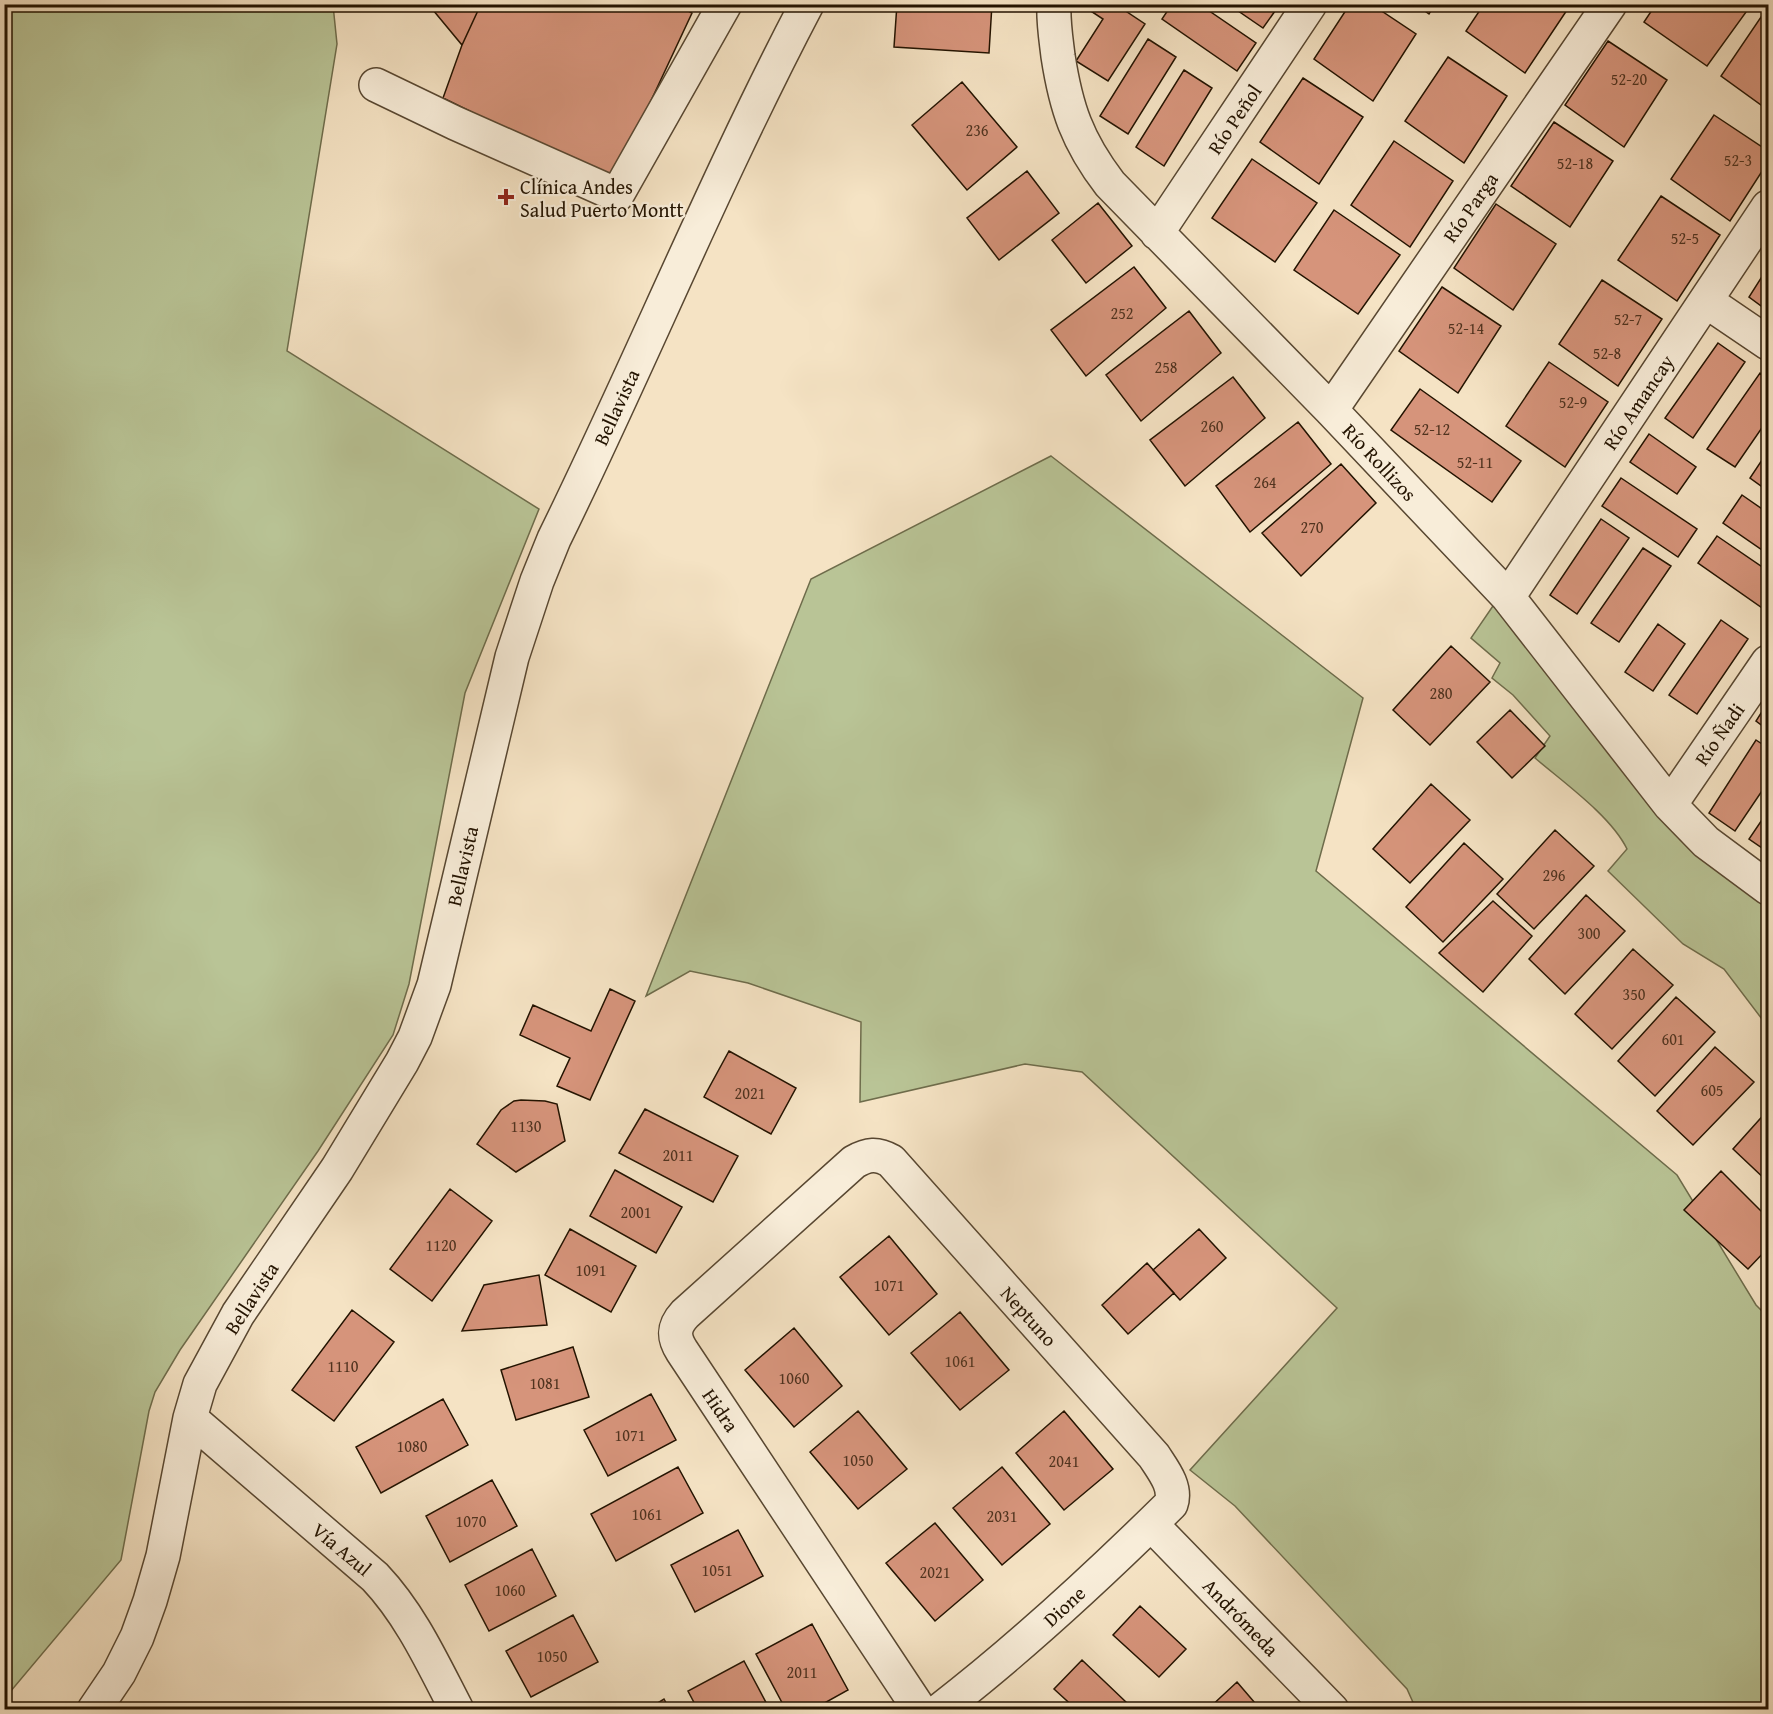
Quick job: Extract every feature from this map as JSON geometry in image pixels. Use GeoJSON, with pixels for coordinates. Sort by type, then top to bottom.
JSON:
{"type":"FeatureCollection","features":[{"type":"Feature","properties":{"kind":"street"},"geometry":{"type":"LineString","coordinates":[[376,85],[617,195],[725,4]]}},
{"type":"Feature","properties":{"kind":"street","name":"Bellavista"},"geometry":{"type":"LineString","coordinates":[[94,1710],[137,1637],[150,1601],[163,1556],[190,1418],[200,1384],[238,1314],[337,1168],[398,1070],[415,1037],[434,985],[512,657],[537,581],[554,539],[724,174],[783,49],[807,4]]}},
{"type":"Feature","properties":{"kind":"street","name":"Río Rollizos"},"geometry":{"type":"LineString","coordinates":[[1054,4],[1061,75],[1067,102],[1077,132],[1092,160],[1110,184],[1331,410],[1508,597],[1670,805],[1706,842],[1768,888]]}},
{"type":"Feature","properties":{"kind":"street","name":"Río Peñol"},"geometry":{"type":"LineString","coordinates":[[1157,233],[1310,4]]}},
{"type":"Feature","properties":{"kind":"street","name":"Río Parga"},"geometry":{"type":"LineString","coordinates":[[1331,410],[1610,4]]}},
{"type":"Feature","properties":{"kind":"street","name":"Río Amancay"},"geometry":{"type":"LineString","coordinates":[[1508,597],[1768,207]]}},
{"type":"Feature","properties":{"kind":"street"},"geometry":{"type":"LineString","coordinates":[[1706,301],[1768,343]]}},
{"type":"Feature","properties":{"kind":"street","name":"Río Ñadi"},"geometry":{"type":"LineString","coordinates":[[1670,805],[1768,662]]}},
{"type":"Feature","properties":{"kind":"street","name":"Neptuno"},"geometry":{"type":"LineString","coordinates":[[871,1155],[881,1156],[891,1161],[1154,1456],[1173,1491]]}},
{"type":"Feature","properties":{"kind":"street","name":"Hidra"},"geometry":{"type":"LineString","coordinates":[[871,1155],[854,1162],[685,1314],[677,1322],[675,1332],[676,1343],[920,1710]]}},
{"type":"Feature","properties":{"kind":"street","name":"Vía Azul"},"geometry":{"type":"LineString","coordinates":[[190,1418],[393,1595],[457,1710]]}},
{"type":"Feature","properties":{"kind":"street","name":"Dione"},"geometry":{"type":"LineString","coordinates":[[939,1710],[984,1677],[1039,1629],[1171,1504],[1173,1491]]}},
{"type":"Feature","properties":{"kind":"street","name":"Andrómeda"},"geometry":{"type":"LineString","coordinates":[[1151,1524],[1332,1710]]}},
{"type":"Feature","properties":{"kind":"green space"},"geometry":{"type":"Polygon","coordinates":[[[5,4],[333,5],[337,44],[287,351],[539,509],[465,693],[409,984],[393,1035],[318,1151],[180,1350],[155,1392],[149,1411],[121,1560],[5,1698],[5,4]]]}},
{"type":"Feature","properties":{"kind":"green space"},"geometry":{"type":"Polygon","coordinates":[[[1051,456],[1363,698],[1316,871],[1677,1175],[1756,1305],[1768,1317],[1768,1709],[1416,1709],[1407,1689],[1235,1506],[1190,1470],[1337,1308],[1082,1072],[1025,1064],[860,1102],[861,1022],[748,983],[690,971],[646,996],[811,579],[1051,456]]]}},
{"type":"Feature","properties":{"kind":"green space"},"geometry":{"type":"Polygon","coordinates":[[[1495,603],[1768,902],[1768,1027],[1724,969],[1683,944],[1608,871],[1627,849],[1620,837],[1586,800],[1535,758],[1550,736],[1513,695],[1492,678],[1500,663],[1471,638],[1495,603]]]}},
{"type":"Feature","properties":{"kind":"building"},"geometry":{"type":"Polygon","coordinates":[[[428,4],[481,4],[462,45],[428,4]]]}},
{"type":"Feature","properties":{"kind":"building"},"geometry":{"type":"Polygon","coordinates":[[[481,4],[676,4],[692,13],[613,182],[443,98],[462,45],[481,4]]]}},
{"type":"Feature","properties":{"kind":"building"},"geometry":{"type":"Polygon","coordinates":[[[897,4],[992,4],[989,53],[894,47],[897,4]]]}},
{"type":"Feature","properties":{"kind":"building"},"geometry":{"type":"Polygon","coordinates":[[[1080,4],[1115,4],[1145,24],[1108,81],[1076,61],[1103,19],[1080,4]]]}},
{"type":"Feature","properties":{"kind":"building"},"geometry":{"type":"Polygon","coordinates":[[[1172,4],[1199,4],[1256,43],[1237,71],[1162,19],[1172,4]]]}},
{"type":"Feature","properties":{"kind":"building"},"geometry":{"type":"Polygon","coordinates":[[[1228,4],[1280,4],[1263,28],[1228,4]]]}},
{"type":"Feature","properties":{"kind":"building"},"geometry":{"type":"Polygon","coordinates":[[[1350,4],[1371,4],[1416,34],[1373,101],[1314,59],[1350,4]]]}},
{"type":"Feature","properties":{"kind":"building"},"geometry":{"type":"Polygon","coordinates":[[[1415,4],[1435,4],[1429,14],[1415,4]]]}},
{"type":"Feature","properties":{"kind":"building"},"geometry":{"type":"Polygon","coordinates":[[[1484,4],[1566,4],[1569,7],[1525,73],[1466,31],[1484,4]]]}},
{"type":"Feature","properties":{"kind":"building"},"geometry":{"type":"Polygon","coordinates":[[[1656,4],[1744,4],[1749,8],[1707,66],[1644,22],[1656,4]]]}},
{"type":"Feature","properties":{"kind":"building"},"geometry":{"type":"Polygon","coordinates":[[[1761,17],[1768,22],[1768,110],[1721,76],[1761,17]]]}},
{"type":"Feature","properties":{"kind":"building"},"geometry":{"type":"Polygon","coordinates":[[[1148,39],[1176,57],[1128,134],[1100,116],[1148,39]]]}},
{"type":"Feature","properties":{"kind":"building"},"geometry":{"type":"Polygon","coordinates":[[[1608,41],[1667,80],[1624,147],[1565,105],[1608,41]]]}},
{"type":"Feature","properties":{"kind":"building"},"geometry":{"type":"Polygon","coordinates":[[[1448,57],[1507,96],[1464,163],[1405,121],[1448,57]]]}},
{"type":"Feature","properties":{"kind":"building"},"geometry":{"type":"Polygon","coordinates":[[[1184,70],[1212,88],[1164,166],[1136,147],[1184,70]]]}},
{"type":"Feature","properties":{"kind":"building"},"geometry":{"type":"Polygon","coordinates":[[[1303,78],[1363,117],[1319,184],[1260,142],[1303,78]]]}},
{"type":"Feature","properties":{"kind":"building"},"geometry":{"type":"Polygon","coordinates":[[[962,82],[1017,147],[967,190],[912,125],[962,82]]]}},
{"type":"Feature","properties":{"kind":"building"},"geometry":{"type":"Polygon","coordinates":[[[1714,115],[1768,151],[1768,162],[1730,221],[1671,179],[1714,115]]]}},
{"type":"Feature","properties":{"kind":"building"},"geometry":{"type":"Polygon","coordinates":[[[1554,122],[1613,161],[1570,227],[1511,186],[1554,122]]]}},
{"type":"Feature","properties":{"kind":"building"},"geometry":{"type":"Polygon","coordinates":[[[1394,141],[1453,181],[1410,247],[1351,205],[1394,141]]]}},
{"type":"Feature","properties":{"kind":"building"},"geometry":{"type":"Polygon","coordinates":[[[1252,159],[1317,203],[1275,262],[1212,218],[1252,159]]]}},
{"type":"Feature","properties":{"kind":"building"},"geometry":{"type":"Polygon","coordinates":[[[1027,171],[1059,213],[999,260],[967,218],[1027,171]]]}},
{"type":"Feature","properties":{"kind":"building"},"geometry":{"type":"Polygon","coordinates":[[[1661,196],[1720,235],[1677,301],[1618,260],[1661,196]]]}},
{"type":"Feature","properties":{"kind":"building"},"geometry":{"type":"Polygon","coordinates":[[[1098,203],[1132,246],[1086,283],[1052,240],[1098,203]]]}},
{"type":"Feature","properties":{"kind":"building"},"geometry":{"type":"Polygon","coordinates":[[[1496,204],[1556,244],[1513,310],[1454,268],[1496,204]]]}},
{"type":"Feature","properties":{"kind":"building"},"geometry":{"type":"Polygon","coordinates":[[[1334,210],[1400,255],[1358,314],[1294,270],[1334,210]]]}},
{"type":"Feature","properties":{"kind":"building"},"geometry":{"type":"Polygon","coordinates":[[[1134,267],[1166,308],[1086,376],[1051,330],[1134,267]]]}},
{"type":"Feature","properties":{"kind":"building"},"geometry":{"type":"Polygon","coordinates":[[[1768,267],[1768,311],[1749,297],[1768,267]]]}},
{"type":"Feature","properties":{"kind":"building"},"geometry":{"type":"Polygon","coordinates":[[[1602,280],[1662,319],[1618,386],[1559,344],[1602,280]]]}},
{"type":"Feature","properties":{"kind":"building"},"geometry":{"type":"Polygon","coordinates":[[[1442,287],[1501,326],[1458,393],[1399,351],[1442,287]]]}},
{"type":"Feature","properties":{"kind":"building"},"geometry":{"type":"Polygon","coordinates":[[[1189,311],[1221,353],[1141,421],[1106,375],[1189,311]]]}},
{"type":"Feature","properties":{"kind":"building"},"geometry":{"type":"Polygon","coordinates":[[[1718,343],[1745,362],[1693,438],[1665,418],[1718,343]]]}},
{"type":"Feature","properties":{"kind":"building"},"geometry":{"type":"Polygon","coordinates":[[[1549,362],[1608,402],[1565,467],[1506,426],[1549,362]]]}},
{"type":"Feature","properties":{"kind":"building"},"geometry":{"type":"Polygon","coordinates":[[[1760,373],[1768,380],[1768,419],[1735,467],[1707,449],[1760,373]]]}},
{"type":"Feature","properties":{"kind":"building"},"geometry":{"type":"Polygon","coordinates":[[[1233,377],[1265,418],[1185,486],[1150,440],[1233,377]]]}},
{"type":"Feature","properties":{"kind":"building"},"geometry":{"type":"Polygon","coordinates":[[[1420,389],[1521,461],[1492,502],[1391,430],[1420,389]]]}},
{"type":"Feature","properties":{"kind":"building"},"geometry":{"type":"Polygon","coordinates":[[[1298,422],[1331,464],[1250,532],[1216,486],[1298,422]]]}},
{"type":"Feature","properties":{"kind":"building"},"geometry":{"type":"Polygon","coordinates":[[[1649,434],[1696,467],[1677,494],[1630,462],[1649,434]]]}},
{"type":"Feature","properties":{"kind":"building"},"geometry":{"type":"Polygon","coordinates":[[[1768,451],[1768,491],[1750,478],[1768,451]]]}},
{"type":"Feature","properties":{"kind":"building"},"geometry":{"type":"Polygon","coordinates":[[[1341,464],[1376,503],[1301,576],[1262,533],[1341,464]]]}},
{"type":"Feature","properties":{"kind":"building"},"geometry":{"type":"Polygon","coordinates":[[[1621,478],[1697,529],[1678,557],[1602,506],[1621,478]]]}},
{"type":"Feature","properties":{"kind":"building"},"geometry":{"type":"Polygon","coordinates":[[[1742,495],[1768,513],[1768,554],[1723,523],[1742,495]]]}},
{"type":"Feature","properties":{"kind":"building"},"geometry":{"type":"Polygon","coordinates":[[[1601,519],[1629,538],[1577,614],[1550,595],[1601,519]]]}},
{"type":"Feature","properties":{"kind":"building"},"geometry":{"type":"Polygon","coordinates":[[[1717,536],[1768,571],[1768,612],[1698,563],[1717,536]]]}},
{"type":"Feature","properties":{"kind":"building"},"geometry":{"type":"Polygon","coordinates":[[[1643,548],[1671,566],[1619,642],[1591,623],[1643,548]]]}},
{"type":"Feature","properties":{"kind":"building"},"geometry":{"type":"Polygon","coordinates":[[[1721,620],[1748,639],[1697,714],[1669,695],[1721,620]]]}},
{"type":"Feature","properties":{"kind":"building"},"geometry":{"type":"Polygon","coordinates":[[[1658,624],[1685,644],[1653,691],[1625,672],[1658,624]]]}},
{"type":"Feature","properties":{"kind":"building"},"geometry":{"type":"Polygon","coordinates":[[[1451,646],[1490,682],[1430,745],[1393,710],[1451,646]]]}},
{"type":"Feature","properties":{"kind":"building"},"geometry":{"type":"Polygon","coordinates":[[[1768,702],[1768,730],[1756,721],[1768,702]]]}},
{"type":"Feature","properties":{"kind":"building"},"geometry":{"type":"Polygon","coordinates":[[[1510,710],[1545,746],[1512,778],[1477,742],[1510,710]]]}},
{"type":"Feature","properties":{"kind":"building"},"geometry":{"type":"Polygon","coordinates":[[[1756,740],[1768,748],[1768,782],[1735,831],[1709,813],[1756,740]]]}},
{"type":"Feature","properties":{"kind":"building"},"geometry":{"type":"Polygon","coordinates":[[[1431,784],[1470,820],[1410,883],[1373,849],[1431,784]]]}},
{"type":"Feature","properties":{"kind":"building"},"geometry":{"type":"Polygon","coordinates":[[[1768,811],[1768,852],[1749,839],[1768,811]]]}},
{"type":"Feature","properties":{"kind":"building"},"geometry":{"type":"Polygon","coordinates":[[[1555,830],[1594,866],[1534,929],[1497,894],[1555,830]]]}},
{"type":"Feature","properties":{"kind":"building"},"geometry":{"type":"Polygon","coordinates":[[[1464,843],[1503,879],[1443,942],[1406,907],[1464,843]]]}},
{"type":"Feature","properties":{"kind":"building"},"geometry":{"type":"Polygon","coordinates":[[[1586,895],[1625,931],[1565,994],[1529,959],[1586,895]]]}},
{"type":"Feature","properties":{"kind":"building"},"geometry":{"type":"Polygon","coordinates":[[[1493,901],[1532,936],[1483,992],[1439,953],[1493,901]]]}},
{"type":"Feature","properties":{"kind":"building"},"geometry":{"type":"Polygon","coordinates":[[[1633,949],[1673,985],[1612,1049],[1575,1014],[1633,949]]]}},
{"type":"Feature","properties":{"kind":"building"},"geometry":{"type":"Polygon","coordinates":[[[610,989],[635,1001],[590,1100],[557,1086],[570,1058],[520,1035],[533,1005],[591,1031],[610,989]]]}},
{"type":"Feature","properties":{"kind":"building"},"geometry":{"type":"Polygon","coordinates":[[[1676,997],[1715,1032],[1655,1096],[1618,1061],[1676,997]]]}},
{"type":"Feature","properties":{"kind":"building"},"geometry":{"type":"Polygon","coordinates":[[[1715,1047],[1754,1082],[1693,1145],[1657,1111],[1715,1047]]]}},
{"type":"Feature","properties":{"kind":"building"},"geometry":{"type":"Polygon","coordinates":[[[729,1051],[796,1088],[771,1134],[704,1097],[729,1051]]]}},
{"type":"Feature","properties":{"kind":"building"},"geometry":{"type":"Polygon","coordinates":[[[514,1101],[557,1104],[565,1141],[516,1172],[477,1144],[501,1110],[514,1101]]]}},
{"type":"Feature","properties":{"kind":"building"},"geometry":{"type":"Polygon","coordinates":[[[645,1109],[738,1156],[713,1202],[619,1153],[645,1109]]]}},
{"type":"Feature","properties":{"kind":"building"},"geometry":{"type":"Polygon","coordinates":[[[1768,1110],[1768,1182],[1733,1149],[1768,1110]]]}},
{"type":"Feature","properties":{"kind":"building"},"geometry":{"type":"Polygon","coordinates":[[[615,1170],[682,1207],[656,1253],[590,1216],[615,1170]]]}},
{"type":"Feature","properties":{"kind":"building"},"geometry":{"type":"Polygon","coordinates":[[[1721,1171],[1768,1218],[1768,1248],[1748,1269],[1684,1210],[1721,1171]]]}},
{"type":"Feature","properties":{"kind":"building"},"geometry":{"type":"Polygon","coordinates":[[[450,1189],[492,1221],[432,1301],[390,1269],[450,1189]]]}},
{"type":"Feature","properties":{"kind":"building"},"geometry":{"type":"Polygon","coordinates":[[[570,1229],[636,1266],[611,1312],[545,1275],[570,1229]]]}},
{"type":"Feature","properties":{"kind":"building"},"geometry":{"type":"Polygon","coordinates":[[[1199,1229],[1226,1258],[1180,1300],[1153,1270],[1199,1229]]]}},
{"type":"Feature","properties":{"kind":"building"},"geometry":{"type":"Polygon","coordinates":[[[889,1236],[937,1294],[889,1335],[840,1277],[889,1236]]]}},
{"type":"Feature","properties":{"kind":"building"},"geometry":{"type":"Polygon","coordinates":[[[1147,1263],[1174,1293],[1128,1334],[1102,1305],[1147,1263]]]}},
{"type":"Feature","properties":{"kind":"building"},"geometry":{"type":"Polygon","coordinates":[[[539,1275],[547,1325],[462,1331],[484,1285],[539,1275]]]}},
{"type":"Feature","properties":{"kind":"building"},"geometry":{"type":"Polygon","coordinates":[[[352,1310],[394,1342],[334,1421],[292,1390],[352,1310]]]}},
{"type":"Feature","properties":{"kind":"building"},"geometry":{"type":"Polygon","coordinates":[[[960,1312],[1009,1370],[960,1410],[911,1353],[960,1312]]]}},
{"type":"Feature","properties":{"kind":"building"},"geometry":{"type":"Polygon","coordinates":[[[794,1328],[842,1386],[794,1427],[745,1370],[794,1328]]]}},
{"type":"Feature","properties":{"kind":"building"},"geometry":{"type":"Polygon","coordinates":[[[573,1347],[589,1397],[516,1420],[501,1370],[573,1347]]]}},
{"type":"Feature","properties":{"kind":"building"},"geometry":{"type":"Polygon","coordinates":[[[651,1394],[676,1440],[608,1476],[584,1430],[651,1394]]]}},
{"type":"Feature","properties":{"kind":"building"},"geometry":{"type":"Polygon","coordinates":[[[443,1399],[468,1445],[381,1493],[356,1447],[443,1399]]]}},
{"type":"Feature","properties":{"kind":"building"},"geometry":{"type":"Polygon","coordinates":[[[858,1411],[907,1469],[858,1509],[810,1452],[858,1411]]]}},
{"type":"Feature","properties":{"kind":"building"},"geometry":{"type":"Polygon","coordinates":[[[1064,1411],[1113,1469],[1064,1510],[1016,1453],[1064,1411]]]}},
{"type":"Feature","properties":{"kind":"building"},"geometry":{"type":"Polygon","coordinates":[[[678,1467],[703,1513],[616,1561],[591,1514],[678,1467]]]}},
{"type":"Feature","properties":{"kind":"building"},"geometry":{"type":"Polygon","coordinates":[[[1002,1467],[1050,1524],[1002,1565],[953,1508],[1002,1467]]]}},
{"type":"Feature","properties":{"kind":"building"},"geometry":{"type":"Polygon","coordinates":[[[492,1480],[517,1526],[450,1562],[426,1516],[492,1480]]]}},
{"type":"Feature","properties":{"kind":"building"},"geometry":{"type":"Polygon","coordinates":[[[935,1523],[983,1580],[935,1621],[886,1563],[935,1523]]]}},
{"type":"Feature","properties":{"kind":"building"},"geometry":{"type":"Polygon","coordinates":[[[738,1530],[763,1576],[695,1612],[671,1565],[738,1530]]]}},
{"type":"Feature","properties":{"kind":"building"},"geometry":{"type":"Polygon","coordinates":[[[532,1549],[556,1596],[489,1631],[465,1585],[532,1549]]]}},
{"type":"Feature","properties":{"kind":"building"},"geometry":{"type":"Polygon","coordinates":[[[1140,1606],[1186,1649],[1159,1677],[1113,1635],[1140,1606]]]}},
{"type":"Feature","properties":{"kind":"building"},"geometry":{"type":"Polygon","coordinates":[[[573,1615],[598,1662],[531,1697],[506,1651],[573,1615]]]}},
{"type":"Feature","properties":{"kind":"building"},"geometry":{"type":"Polygon","coordinates":[[[812,1624],[848,1690],[812,1710],[786,1710],[756,1654],[812,1624]]]}},
{"type":"Feature","properties":{"kind":"building"},"geometry":{"type":"Polygon","coordinates":[[[1082,1660],[1126,1702],[1119,1710],[1077,1710],[1054,1689],[1082,1660]]]}},
{"type":"Feature","properties":{"kind":"building"},"geometry":{"type":"Polygon","coordinates":[[[744,1661],[770,1710],[698,1710],[688,1691],[744,1661]]]}},
{"type":"Feature","properties":{"kind":"building"},"geometry":{"type":"Polygon","coordinates":[[[1237,1682],[1261,1710],[1207,1710],[1237,1682]]]}},
{"type":"Feature","properties":{"kind":"building"},"geometry":{"type":"Polygon","coordinates":[[[664,1699],[670,1710],[646,1710],[664,1699]]]}},
{"type":"Feature","properties":{"kind":"place","name":"Clínica Andes Salud Puerto Montt"},"geometry":{"type":"Point","coordinates":[506,197]}}]}
